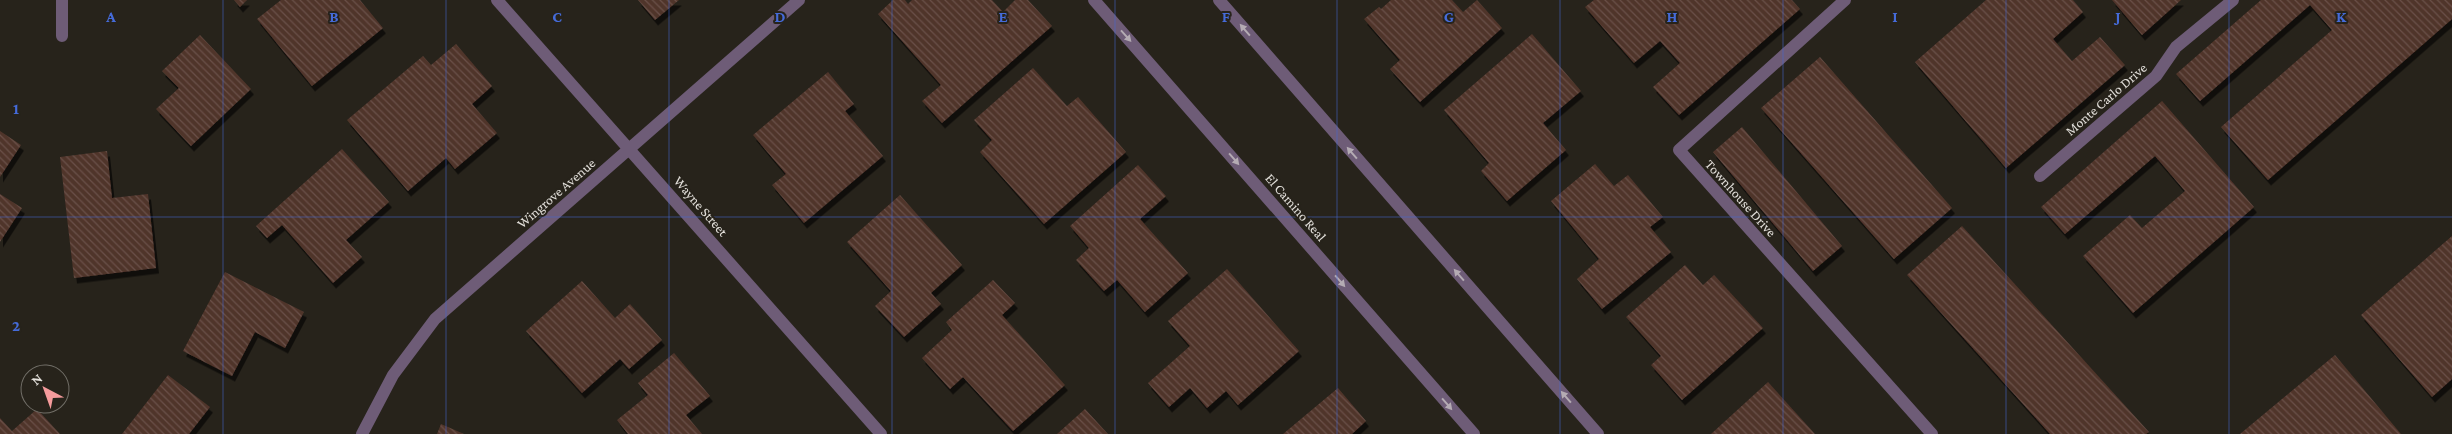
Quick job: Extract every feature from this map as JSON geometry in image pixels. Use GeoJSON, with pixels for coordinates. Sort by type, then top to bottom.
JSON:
{"type":"FeatureCollection","features":[{"type":"Feature","properties":{"kind":"street"},"geometry":{"type":"LineString","coordinates":[[62,0],[62,36]]}},
{"type":"Feature","properties":{"kind":"street","name":"Wayne Street"},"geometry":{"type":"LineString","coordinates":[[497,0],[630,148],[881,434]]}},
{"type":"Feature","properties":{"kind":"street","name":"Wingrove Avenue"},"geometry":{"type":"LineString","coordinates":[[362,434],[393,375],[435,319],[799,0]]}},
{"type":"Feature","properties":{"kind":"street","name":"El Camino Real"},"geometry":{"type":"LineString","coordinates":[[1094,0],[1474,434]]}},
{"type":"Feature","properties":{"kind":"street"},"geometry":{"type":"LineString","coordinates":[[1218,0],[1598,434]]}},
{"type":"Feature","properties":{"kind":"street","name":"Townhouse Drive"},"geometry":{"type":"LineString","coordinates":[[1845,0],[1678,150],[1932,434]]}},
{"type":"Feature","properties":{"kind":"street","name":"Monte Carlo Drive"},"geometry":{"type":"LineString","coordinates":[[2040,176],[2156,76],[2176,47],[2232,0]]}},
{"type":"Feature","properties":{"kind":"building"},"geometry":{"type":"Polygon","coordinates":[[[234,0],[247,0],[240,7],[234,0]]]}},
{"type":"Feature","properties":{"kind":"building"},"geometry":{"type":"Polygon","coordinates":[[[281,0],[360,0],[383,28],[312,86],[257,19],[281,0]]]}},
{"type":"Feature","properties":{"kind":"building"},"geometry":{"type":"Polygon","coordinates":[[[638,0],[679,0],[655,20],[638,0]]]}},
{"type":"Feature","properties":{"kind":"building"},"geometry":{"type":"Polygon","coordinates":[[[893,0],[905,0],[908,4],[912,0],[992,0],[1003,12],[1015,0],[1028,0],[1052,26],[942,123],[922,101],[941,85],[878,14],[893,0]]]}},
{"type":"Feature","properties":{"kind":"building"},"geometry":{"type":"Polygon","coordinates":[[[1391,0],[1452,0],[1463,12],[1477,0],[1502,28],[1420,102],[1390,69],[1400,60],[1364,19],[1379,7],[1381,9],[1391,0]]]}},
{"type":"Feature","properties":{"kind":"building"},"geometry":{"type":"Polygon","coordinates":[[[1594,0],[1792,0],[1800,9],[1679,115],[1653,87],[1680,63],[1660,41],[1634,63],[1585,7],[1594,0]]]}},
{"type":"Feature","properties":{"kind":"building"},"geometry":{"type":"Polygon","coordinates":[[[1986,0],[2073,0],[2083,12],[2053,39],[2072,61],[2100,37],[2125,65],[2006,168],[1915,62],[1986,0]]]}},
{"type":"Feature","properties":{"kind":"building"},"geometry":{"type":"Polygon","coordinates":[[[2112,0],[2181,0],[2142,35],[2112,0]]]}},
{"type":"Feature","properties":{"kind":"building"},"geometry":{"type":"Polygon","coordinates":[[[2261,0],[2452,0],[2452,19],[2268,180],[2221,127],[2332,30],[2310,5],[2200,101],[2176,74],[2261,0]]]}},
{"type":"Feature","properties":{"kind":"building"},"geometry":{"type":"Polygon","coordinates":[[[1532,34],[1581,91],[1543,123],[1566,150],[1507,201],[1481,171],[1489,163],[1444,110],[1532,34]]]}},
{"type":"Feature","properties":{"kind":"building"},"geometry":{"type":"Polygon","coordinates":[[[200,35],[251,89],[191,146],[156,109],[179,88],[162,71],[200,35]]]}},
{"type":"Feature","properties":{"kind":"building"},"geometry":{"type":"Polygon","coordinates":[[[456,44],[492,86],[472,104],[497,133],[455,169],[446,158],[408,191],[347,120],[423,56],[431,65],[456,44]]]}},
{"type":"Feature","properties":{"kind":"building"},"geometry":{"type":"Polygon","coordinates":[[[1820,57],[1952,208],[1894,259],[1761,108],[1820,57]]]}},
{"type":"Feature","properties":{"kind":"building"},"geometry":{"type":"Polygon","coordinates":[[[1033,68],[1067,106],[1078,97],[1126,152],[1044,224],[980,152],[992,140],[974,120],[1033,68]]]}},
{"type":"Feature","properties":{"kind":"building"},"geometry":{"type":"Polygon","coordinates":[[[828,72],[854,104],[845,111],[883,156],[804,223],[772,185],[786,174],[753,135],[828,72]]]}},
{"type":"Feature","properties":{"kind":"building"},"geometry":{"type":"Polygon","coordinates":[[[2162,101],[2254,207],[2133,313],[2083,256],[2130,215],[2142,228],[2185,191],[2155,156],[2065,234],[2041,207],[2162,101]]]}},
{"type":"Feature","properties":{"kind":"building"},"geometry":{"type":"Polygon","coordinates":[[[1742,127],[1842,246],[1813,271],[1713,152],[1742,127]]]}},
{"type":"Feature","properties":{"kind":"building"},"geometry":{"type":"Polygon","coordinates":[[[0,131],[21,145],[0,177],[0,131]]]}},
{"type":"Feature","properties":{"kind":"building"},"geometry":{"type":"Polygon","coordinates":[[[342,149],[389,202],[346,240],[362,257],[333,283],[282,225],[267,238],[256,226],[342,149]]]}},
{"type":"Feature","properties":{"kind":"building"},"geometry":{"type":"Polygon","coordinates":[[[107,151],[112,198],[148,194],[156,268],[74,278],[60,157],[107,151]]]}},
{"type":"Feature","properties":{"kind":"building"},"geometry":{"type":"Polygon","coordinates":[[[1595,164],[1614,186],[1628,175],[1663,217],[1650,227],[1671,252],[1602,309],[1577,279],[1599,259],[1551,201],[1595,164]]]}},
{"type":"Feature","properties":{"kind":"building"},"geometry":{"type":"Polygon","coordinates":[[[1138,165],[1166,196],[1140,219],[1188,273],[1145,312],[1117,280],[1104,291],[1076,260],[1089,248],[1070,226],[1138,165]]]}},
{"type":"Feature","properties":{"kind":"building"},"geometry":{"type":"Polygon","coordinates":[[[0,194],[22,208],[0,242],[0,194]]]}},
{"type":"Feature","properties":{"kind":"building"},"geometry":{"type":"Polygon","coordinates":[[[900,195],[962,265],[931,293],[941,304],[904,337],[875,306],[891,291],[847,242],[900,195]]]}},
{"type":"Feature","properties":{"kind":"building"},"geometry":{"type":"Polygon","coordinates":[[[1962,226],[2149,432],[2146,434],[2050,434],[1907,275],[1962,226]]]}},
{"type":"Feature","properties":{"kind":"building"},"geometry":{"type":"Polygon","coordinates":[[[2452,236],[2452,379],[2432,397],[2361,315],[2452,236]]]}},
{"type":"Feature","properties":{"kind":"building"},"geometry":{"type":"Polygon","coordinates":[[[1685,265],[1703,285],[1714,275],[1763,328],[1682,400],[1651,365],[1661,356],[1626,317],[1685,265]]]}},
{"type":"Feature","properties":{"kind":"building"},"geometry":{"type":"Polygon","coordinates":[[[1227,269],[1299,351],[1238,405],[1226,391],[1207,408],[1190,388],[1169,407],[1148,383],[1190,346],[1168,321],[1227,269]]]}},
{"type":"Feature","properties":{"kind":"building"},"geometry":{"type":"Polygon","coordinates":[[[225,272],[304,312],[285,348],[255,332],[232,376],[183,351],[225,272]]]}},
{"type":"Feature","properties":{"kind":"building"},"geometry":{"type":"Polygon","coordinates":[[[993,280],[1015,303],[1002,315],[1065,385],[1013,431],[963,377],[950,389],[922,358],[952,330],[946,322],[993,280]]]}},
{"type":"Feature","properties":{"kind":"building"},"geometry":{"type":"Polygon","coordinates":[[[582,281],[615,318],[630,304],[662,340],[629,369],[620,359],[582,393],[526,331],[582,281]]]}},
{"type":"Feature","properties":{"kind":"building"},"geometry":{"type":"Polygon","coordinates":[[[674,353],[710,396],[686,415],[702,434],[628,434],[617,420],[648,395],[638,383],[674,353]]]}},
{"type":"Feature","properties":{"kind":"building"},"geometry":{"type":"Polygon","coordinates":[[[2335,355],[2401,434],[2240,434],[2335,355]]]}},
{"type":"Feature","properties":{"kind":"building"},"geometry":{"type":"Polygon","coordinates":[[[168,375],[210,407],[189,434],[122,434],[168,375]]]}},
{"type":"Feature","properties":{"kind":"building"},"geometry":{"type":"Polygon","coordinates":[[[1768,382],[1815,434],[1711,434],[1768,382]]]}},
{"type":"Feature","properties":{"kind":"building"},"geometry":{"type":"Polygon","coordinates":[[[1338,388],[1366,421],[1352,434],[1283,434],[1338,388]]]}},
{"type":"Feature","properties":{"kind":"building"},"geometry":{"type":"Polygon","coordinates":[[[1085,409],[1108,434],[1057,434],[1085,409]]]}},
{"type":"Feature","properties":{"kind":"building"},"geometry":{"type":"Polygon","coordinates":[[[31,414],[42,414],[60,434],[0,434],[0,418],[12,431],[31,414]]]}},
{"type":"Feature","properties":{"kind":"building"},"geometry":{"type":"Polygon","coordinates":[[[441,424],[464,434],[437,434],[441,424]]]}}]}
